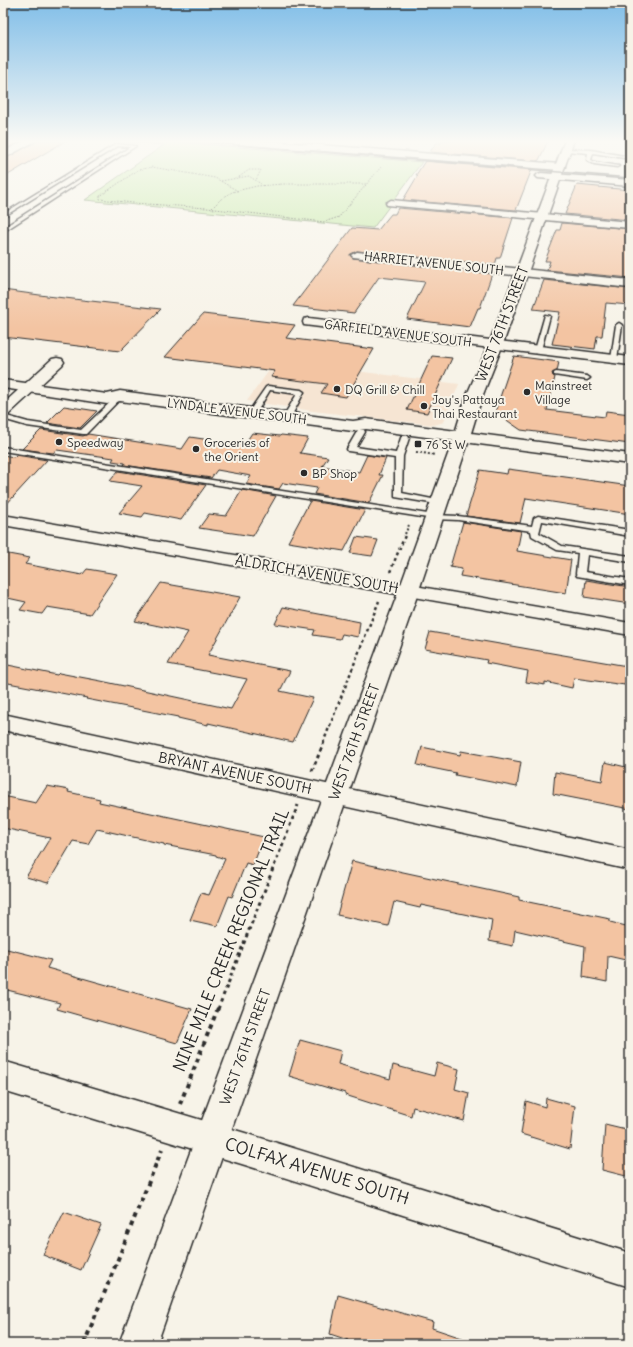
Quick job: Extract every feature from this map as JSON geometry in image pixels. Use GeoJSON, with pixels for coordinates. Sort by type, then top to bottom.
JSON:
{"type":"FeatureCollection","features":[{"type":"Feature","properties":{"kind":"street"},"geometry":{"type":"LineString","coordinates":[[392,203],[630,225]]}},
{"type":"Feature","properties":{"kind":"street","name":"WEST 76TH STREET"},"geometry":{"type":"LineString","coordinates":[[138,1344],[336,795],[397,588],[437,510],[461,441],[474,397],[496,344],[547,203]]}},
{"type":"Feature","properties":{"kind":"street","name":"HARRIET AVENUE SOUTH"},"geometry":{"type":"LineString","coordinates":[[357,255],[630,284]]}},
{"type":"Feature","properties":{"kind":"street","name":"GARFIELD AVENUE SOUTH"},"geometry":{"type":"LineString","coordinates":[[309,322],[630,360]]}},
{"type":"Feature","properties":{"kind":"street"},"geometry":{"type":"LineString","coordinates":[[3,412],[57,362]]}},
{"type":"Feature","properties":{"kind":"street","name":"LYNDALE AVENUE SOUTH"},"geometry":{"type":"LineString","coordinates":[[3,375],[33,384],[107,399],[120,396],[287,417],[405,438],[461,441],[630,459]]}},
{"type":"Feature","properties":{"kind":"street","name":"LYNDALE AVENUE SOUTH"},"geometry":{"type":"LineString","coordinates":[[3,384],[33,384]]}},
{"type":"Feature","properties":{"kind":"street","name":"LYNDALE AVENUE SOUTH"},"geometry":{"type":"LineString","coordinates":[[357,429],[366,424],[630,474]]}},
{"type":"Feature","properties":{"kind":"street","name":"ALDRICH AVENUE SOUTH"},"geometry":{"type":"LineString","coordinates":[[3,520],[630,629]]}},
{"type":"Feature","properties":{"kind":"street","name":"BRYANT AVENUE SOUTH"},"geometry":{"type":"LineString","coordinates":[[3,722],[630,860]]}},
{"type":"Feature","properties":{"kind":"street","name":"COLFAX AVENUE SOUTH"},"geometry":{"type":"LineString","coordinates":[[3,1076],[212,1138],[630,1270]]}},
{"type":"Feature","properties":{"kind":"lane"},"geometry":{"type":"LineString","coordinates":[[3,216],[24,203]]}},
{"type":"Feature","properties":{"kind":"lane"},"geometry":{"type":"LineString","coordinates":[[3,230],[45,203]]}},
{"type":"Feature","properties":{"kind":"lane"},"geometry":{"type":"LineString","coordinates":[[538,350],[547,316]]}},
{"type":"Feature","properties":{"kind":"lane"},"geometry":{"type":"LineString","coordinates":[[614,359],[619,325]]}},
{"type":"Feature","properties":{"kind":"lane"},"geometry":{"type":"LineString","coordinates":[[556,374],[587,378]]}},
{"type":"Feature","properties":{"kind":"lane"},"geometry":{"type":"LineString","coordinates":[[252,413],[268,388],[301,392],[287,417]]}},
{"type":"Feature","properties":{"kind":"lane"},"geometry":{"type":"LineString","coordinates":[[3,417],[27,424],[83,432],[120,396]]}},
{"type":"Feature","properties":{"kind":"lane"},"geometry":{"type":"LineString","coordinates":[[357,429],[351,449],[399,456]]}},
{"type":"Feature","properties":{"kind":"lane"},"geometry":{"type":"LineString","coordinates":[[405,438],[399,456],[398,495],[458,518],[536,529]]}},
{"type":"Feature","properties":{"kind":"lane"},"geometry":{"type":"LineString","coordinates":[[3,450],[413,514],[437,510]]}},
{"type":"Feature","properties":{"kind":"lane"},"geometry":{"type":"LineString","coordinates":[[630,532],[538,518],[535,534],[560,548],[630,559]]}},
{"type":"Feature","properties":{"kind":"lane"},"geometry":{"type":"LineString","coordinates":[[583,552],[580,574],[630,582]]}},
{"type":"Feature","properties":{"kind":"path"},"geometry":{"type":"LineString","coordinates":[[132,203],[212,208],[288,218],[328,221],[339,217],[351,203]]}},
{"type":"Feature","properties":{"kind":"path"},"geometry":{"type":"LineString","coordinates":[[212,208],[216,203]]}},
{"type":"Feature","properties":{"kind":"path"},"geometry":{"type":"LineString","coordinates":[[432,462],[435,455]]}},
{"type":"Feature","properties":{"kind":"path","name":"NINE MILE CREEK REGIONAL TRAIL"},"geometry":{"type":"LineString","coordinates":[[84,1344],[305,788],[397,588],[413,514]]}},
{"type":"Feature","properties":{"kind":"shaded area"},"geometry":{"type":"Polygon","coordinates":[[[276,361],[459,384],[444,422],[434,425],[313,411],[247,401],[276,361]]]}},
{"type":"Feature","properties":{"kind":"green space"},"geometry":{"type":"Polygon","coordinates":[[[114,203],[392,203],[373,228],[114,203]]]}},
{"type":"Feature","properties":{"kind":"building"},"geometry":{"type":"Polygon","coordinates":[[[435,203],[519,203],[516,210],[435,203]]]}},
{"type":"Feature","properties":{"kind":"building"},"geometry":{"type":"Polygon","coordinates":[[[570,203],[630,203],[630,220],[565,214],[570,203]]]}},
{"type":"Feature","properties":{"kind":"building"},"geometry":{"type":"Polygon","coordinates":[[[398,208],[513,218],[500,258],[497,258],[495,265],[357,251],[350,255],[353,258],[492,274],[480,308],[478,308],[470,327],[407,319],[425,282],[379,277],[354,313],[293,306],[352,228],[378,230],[391,214],[395,214],[398,208]]]}},
{"type":"Feature","properties":{"kind":"building"},"geometry":{"type":"Polygon","coordinates":[[[562,223],[630,229],[630,278],[547,270],[550,261],[545,261],[557,230],[560,230],[562,223]]]}},
{"type":"Feature","properties":{"kind":"building"},"geometry":{"type":"Polygon","coordinates":[[[544,280],[630,289],[630,305],[606,303],[602,336],[597,336],[595,349],[552,344],[560,312],[533,309],[544,280]]]}},
{"type":"Feature","properties":{"kind":"building"},"geometry":{"type":"Polygon","coordinates":[[[3,290],[161,309],[120,351],[3,337],[3,290]]]}},
{"type":"Feature","properties":{"kind":"building"},"geometry":{"type":"Polygon","coordinates":[[[203,314],[295,325],[286,338],[374,349],[346,397],[321,393],[327,384],[271,377],[275,371],[165,357],[203,314]]]}},
{"type":"Feature","properties":{"kind":"building"},"geometry":{"type":"Polygon","coordinates":[[[432,356],[452,358],[427,413],[407,410],[432,356]]]}},
{"type":"Feature","properties":{"kind":"building","name":"Mainstreet Village"},"geometry":{"type":"Polygon","coordinates":[[[514,356],[559,362],[557,371],[552,373],[555,377],[547,410],[605,417],[606,411],[630,414],[630,444],[521,430],[495,412],[514,356]]]}},
{"type":"Feature","properties":{"kind":"building"},"geometry":{"type":"Polygon","coordinates":[[[64,406],[97,411],[80,428],[47,423],[64,406]]]}},
{"type":"Feature","properties":{"kind":"building"},"geometry":{"type":"Polygon","coordinates":[[[41,430],[83,436],[88,434],[182,449],[190,437],[244,445],[252,433],[308,438],[300,453],[328,457],[322,466],[359,472],[367,455],[386,458],[379,475],[383,475],[369,503],[314,494],[317,488],[283,483],[279,489],[246,484],[251,476],[217,470],[211,478],[124,465],[125,463],[112,461],[114,458],[57,450],[53,453],[22,449],[41,430]]]}},
{"type":"Feature","properties":{"kind":"building"},"geometry":{"type":"Polygon","coordinates":[[[3,455],[14,457],[16,455],[47,460],[3,508],[3,455]]]}},
{"type":"Feature","properties":{"kind":"building"},"geometry":{"type":"Polygon","coordinates":[[[508,469],[630,486],[630,514],[526,498],[520,523],[466,516],[480,470],[507,474],[508,469]]]}},
{"type":"Feature","properties":{"kind":"building"},"geometry":{"type":"Polygon","coordinates":[[[118,471],[206,485],[181,520],[145,513],[142,517],[119,513],[142,486],[110,481],[118,471]]]}},
{"type":"Feature","properties":{"kind":"building"},"geometry":{"type":"Polygon","coordinates":[[[242,490],[276,496],[253,536],[199,528],[209,514],[226,516],[242,490]]]}},
{"type":"Feature","properties":{"kind":"building"},"geometry":{"type":"Polygon","coordinates":[[[310,501],[365,510],[344,551],[288,542],[310,501]]]}},
{"type":"Feature","properties":{"kind":"building"},"geometry":{"type":"Polygon","coordinates":[[[463,522],[521,531],[517,551],[571,560],[566,593],[460,576],[462,569],[450,567],[463,522]]]}},
{"type":"Feature","properties":{"kind":"building"},"geometry":{"type":"Polygon","coordinates":[[[356,537],[378,540],[372,556],[350,553],[356,537]]]}},
{"type":"Feature","properties":{"kind":"building"},"geometry":{"type":"Polygon","coordinates":[[[3,553],[30,558],[25,564],[82,575],[87,569],[117,574],[90,614],[47,607],[42,614],[20,610],[26,602],[3,597],[3,553]]]}},
{"type":"Feature","properties":{"kind":"building"},"geometry":{"type":"Polygon","coordinates":[[[586,580],[630,587],[630,604],[584,597],[586,580]]]}},
{"type":"Feature","properties":{"kind":"building"},"geometry":{"type":"Polygon","coordinates":[[[161,583],[240,597],[208,655],[290,671],[280,691],[313,698],[293,742],[208,723],[208,725],[178,717],[3,682],[3,671],[8,665],[57,675],[59,673],[101,681],[231,709],[247,679],[168,664],[188,632],[135,621],[161,583]]]}},
{"type":"Feature","properties":{"kind":"building"},"geometry":{"type":"Polygon","coordinates":[[[283,607],[360,622],[358,637],[342,634],[340,639],[313,635],[315,630],[275,624],[283,607]]]}},
{"type":"Feature","properties":{"kind":"building"},"geometry":{"type":"Polygon","coordinates":[[[430,632],[627,666],[625,685],[574,678],[572,688],[545,682],[545,685],[526,682],[528,671],[486,663],[487,660],[425,649],[430,632]]]}},
{"type":"Feature","properties":{"kind":"building"},"geometry":{"type":"Polygon","coordinates":[[[422,747],[460,755],[461,751],[521,762],[517,787],[455,775],[456,773],[417,765],[422,747]]]}},
{"type":"Feature","properties":{"kind":"building"},"geometry":{"type":"Polygon","coordinates":[[[605,762],[630,768],[630,809],[553,794],[555,772],[602,781],[605,762]]]}},
{"type":"Feature","properties":{"kind":"building"},"geometry":{"type":"Polygon","coordinates":[[[47,786],[69,790],[68,792],[100,799],[99,802],[264,837],[253,865],[246,863],[232,897],[229,896],[217,926],[190,920],[201,893],[209,895],[225,859],[216,855],[164,845],[97,829],[88,844],[73,841],[48,883],[26,877],[50,838],[3,828],[3,796],[36,803],[47,786]]]}},
{"type":"Feature","properties":{"kind":"building"},"geometry":{"type":"Polygon","coordinates":[[[352,861],[519,897],[519,900],[610,919],[610,922],[630,927],[630,961],[608,956],[607,982],[583,977],[585,946],[515,930],[513,946],[489,941],[492,920],[421,905],[420,908],[394,902],[388,926],[337,915],[352,861]]]}},
{"type":"Feature","properties":{"kind":"building"},"geometry":{"type":"Polygon","coordinates":[[[3,948],[51,960],[47,968],[192,1009],[177,1043],[57,1009],[60,1003],[3,989],[3,948]]]}},
{"type":"Feature","properties":{"kind":"building"},"geometry":{"type":"Polygon","coordinates":[[[300,1040],[341,1051],[338,1064],[390,1079],[393,1065],[434,1076],[437,1063],[459,1069],[455,1089],[469,1093],[464,1121],[413,1107],[411,1116],[345,1095],[345,1093],[289,1076],[300,1040]]]}},
{"type":"Feature","properties":{"kind":"building"},"geometry":{"type":"Polygon","coordinates":[[[546,1098],[575,1106],[570,1149],[521,1134],[526,1101],[545,1107],[546,1098]]]}},
{"type":"Feature","properties":{"kind":"building"},"geometry":{"type":"Polygon","coordinates":[[[605,1124],[630,1130],[630,1177],[602,1170],[605,1124]]]}},
{"type":"Feature","properties":{"kind":"building"},"geometry":{"type":"Polygon","coordinates":[[[64,1212],[101,1225],[81,1270],[43,1255],[64,1212]]]}},
{"type":"Feature","properties":{"kind":"building"},"geometry":{"type":"Polygon","coordinates":[[[338,1295],[433,1322],[432,1328],[471,1341],[470,1344],[347,1344],[348,1340],[330,1334],[338,1295]]]}},
{"type":"Feature","properties":{"kind":"place","name":"DQ Grill & Chill"},"geometry":{"type":"Point","coordinates":[337,389]}},
{"type":"Feature","properties":{"kind":"place","name":"Mainstreet Village"},"geometry":{"type":"Point","coordinates":[527,392]}},
{"type":"Feature","properties":{"kind":"place","name":"Joy's Pattaya Thai Restaurant"},"geometry":{"type":"Point","coordinates":[424,406]}},
{"type":"Feature","properties":{"kind":"place","name":"Speedway"},"geometry":{"type":"Point","coordinates":[59,442]}},
{"type":"Feature","properties":{"kind":"place","name":"76 St W"},"geometry":{"type":"Point","coordinates":[418,444]}},
{"type":"Feature","properties":{"kind":"place","name":"Groceries of the Orient"},"geometry":{"type":"Point","coordinates":[196,449]}},
{"type":"Feature","properties":{"kind":"place","name":"BP Shop"},"geometry":{"type":"Point","coordinates":[304,473]}}]}
